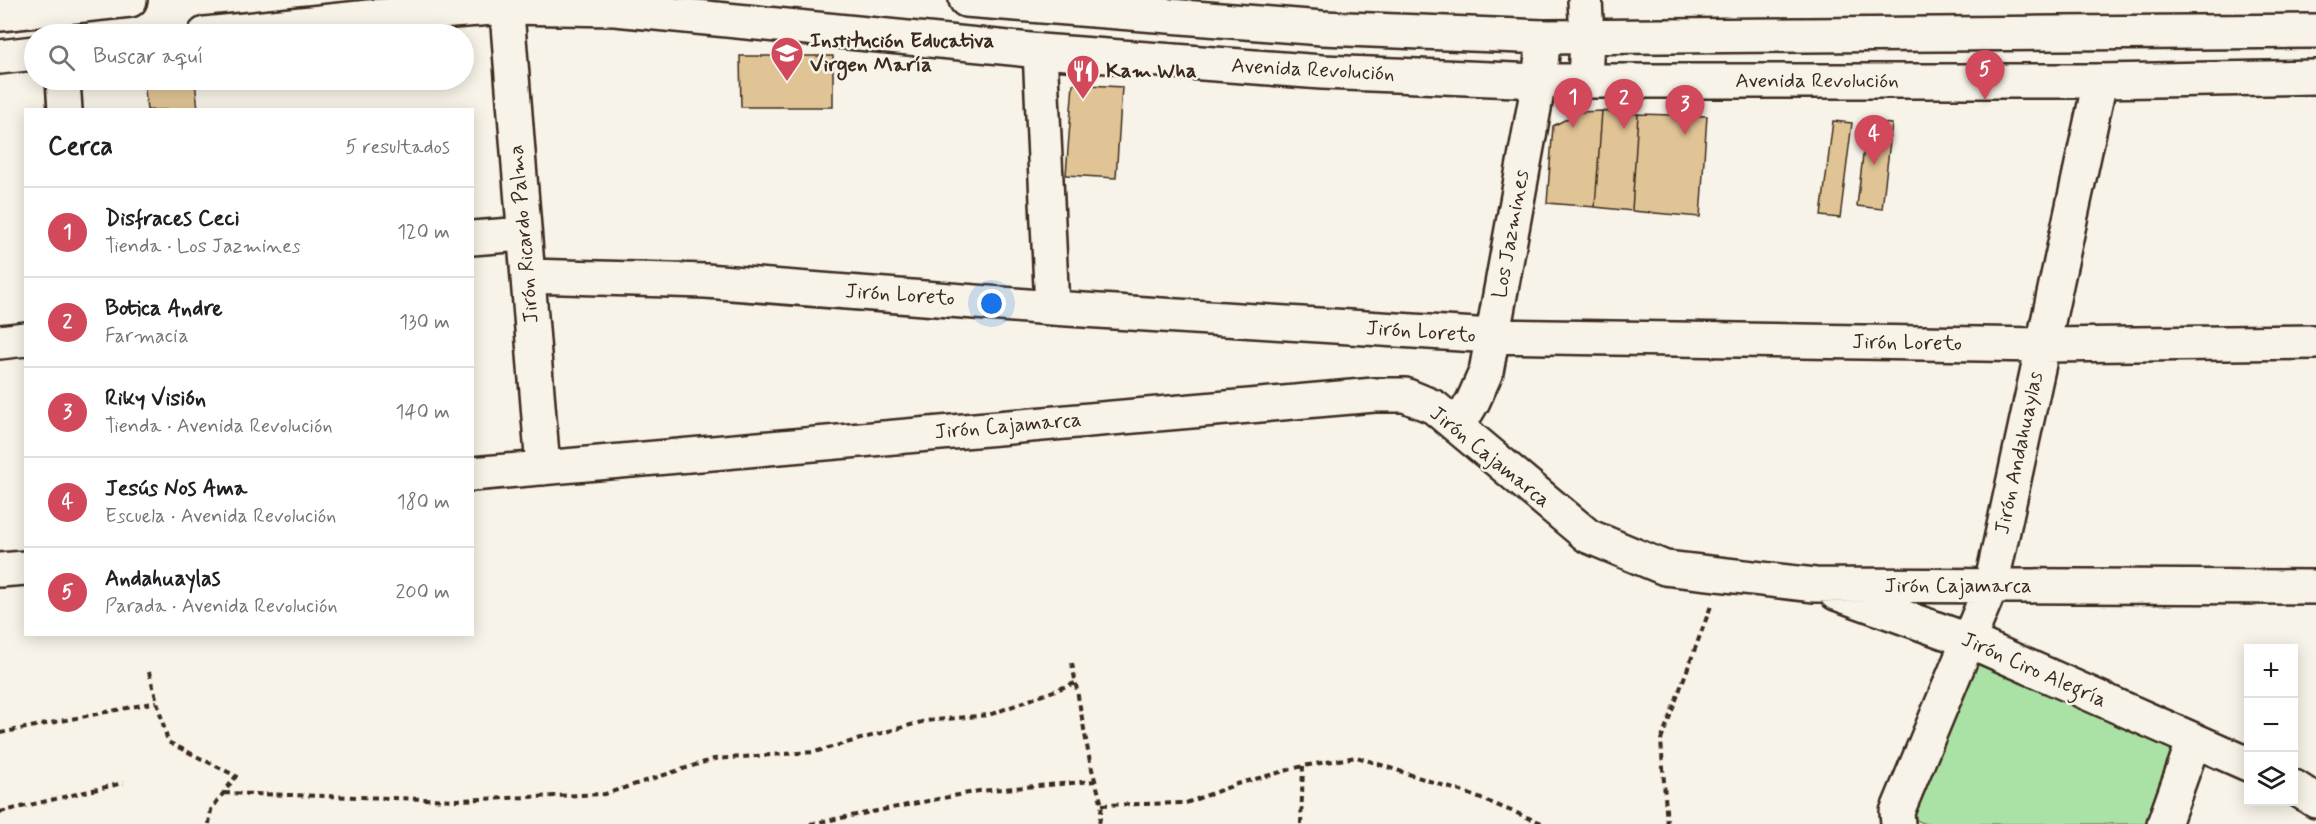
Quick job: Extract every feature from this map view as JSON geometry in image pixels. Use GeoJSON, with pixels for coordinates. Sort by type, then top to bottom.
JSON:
{"type":"FeatureCollection","features":[{"type":"Feature","properties":{"kind":"street"},"geometry":{"type":"LineString","coordinates":[[0,14],[56,4],[130,0]]}},
{"type":"Feature","properties":{"kind":"street","name":"Avenida Revolución"},"geometry":{"type":"LineString","coordinates":[[966,0],[1038,3],[1322,28],[1544,37],[2316,31]]}},
{"type":"Feature","properties":{"kind":"street"},"geometry":{"type":"LineString","coordinates":[[1585,0],[1587,37],[1585,81]]}},
{"type":"Feature","properties":{"kind":"street","name":"Avenida Revolución"},"geometry":{"type":"LineString","coordinates":[[297,24],[507,3],[615,9],[1040,51],[1322,72],[1539,81],[2100,81],[2316,77]]}},
{"type":"Feature","properties":{"kind":"street","name":"Jirón Ricardo Palma"},"geometry":{"type":"LineString","coordinates":[[507,3],[523,234],[543,468]]}},
{"type":"Feature","properties":{"kind":"street","name":"Los Jazmines"},"geometry":{"type":"LineString","coordinates":[[1458,426],[1473,401],[1486,372],[1539,81],[1544,37]]}},
{"type":"Feature","properties":{"kind":"street"},"geometry":{"type":"LineString","coordinates":[[1040,51],[1052,308]]}},
{"type":"Feature","properties":{"kind":"street"},"geometry":{"type":"LineString","coordinates":[[0,57],[24,54]]}},
{"type":"Feature","properties":{"kind":"street","name":"Jirón Andahuaylas"},"geometry":{"type":"LineString","coordinates":[[1897,818],[1991,586],[2100,81]]}},
{"type":"Feature","properties":{"kind":"street"},"geometry":{"type":"LineString","coordinates":[[64,90],[65,108]]}},
{"type":"Feature","properties":{"kind":"street"},"geometry":{"type":"LineString","coordinates":[[474,238],[523,234]]}},
{"type":"Feature","properties":{"kind":"street","name":"Jirón Loreto"},"geometry":{"type":"LineString","coordinates":[[528,276],[706,281],[1052,308],[1492,336],[2043,345],[2316,342]]}},
{"type":"Feature","properties":{"kind":"street"},"geometry":{"type":"LineString","coordinates":[[0,342],[24,339]]}},
{"type":"Feature","properties":{"kind":"street","name":"Jirón Cajamarca"},"geometry":{"type":"LineString","coordinates":[[474,474],[1374,395],[1404,395],[1434,407],[1587,536],[1665,568],[1815,585],[2316,587]]}},
{"type":"Feature","properties":{"kind":"street"},"geometry":{"type":"LineString","coordinates":[[0,570],[24,568]]}},
{"type":"Feature","properties":{"kind":"street","name":"Jirón Ciro Alegría"},"geometry":{"type":"LineString","coordinates":[[1815,585],[1970,641],[2244,762]]}},
{"type":"Feature","properties":{"kind":"street"},"geometry":{"type":"LineString","coordinates":[[2164,824],[2194,740]]}},
{"type":"Feature","properties":{"kind":"street"},"geometry":{"type":"LineString","coordinates":[[2298,790],[2316,801]]}},
{"type":"Feature","properties":{"kind":"path"},"geometry":{"type":"LineString","coordinates":[[1667,824],[1661,740],[1722,575]]}},
{"type":"Feature","properties":{"kind":"path"},"geometry":{"type":"LineString","coordinates":[[1072,663],[1095,781],[1102,805],[1099,824]]}},
{"type":"Feature","properties":{"kind":"path"},"geometry":{"type":"LineString","coordinates":[[149,672],[168,742],[236,776],[211,810],[209,824]]}},
{"type":"Feature","properties":{"kind":"path"},"geometry":{"type":"LineString","coordinates":[[224,793],[457,800],[605,795],[714,759],[814,752],[925,721],[989,715],[1075,683]]}},
{"type":"Feature","properties":{"kind":"path"},"geometry":{"type":"LineString","coordinates":[[0,733],[157,702]]}},
{"type":"Feature","properties":{"kind":"path"},"geometry":{"type":"LineString","coordinates":[[1102,805],[1186,803],[1237,784],[1303,766],[1357,758],[1469,794],[1544,824]]}},
{"type":"Feature","properties":{"kind":"path"},"geometry":{"type":"LineString","coordinates":[[1301,824],[1303,766]]}},
{"type":"Feature","properties":{"kind":"path"},"geometry":{"type":"LineString","coordinates":[[810,824],[979,791],[1095,781]]}},
{"type":"Feature","properties":{"kind":"path"},"geometry":{"type":"LineString","coordinates":[[0,812],[123,783]]}},
{"type":"Feature","properties":{"kind":"green space"},"geometry":{"type":"Polygon","coordinates":[[[1971,657],[2181,747],[2150,824],[1925,824],[1908,816],[1971,657]]]}},
{"type":"Feature","properties":{"kind":"building","name":"Institución Educativa Virgen María"},"geometry":{"type":"Polygon","coordinates":[[[740,56],[833,56],[833,107],[741,107],[740,56]]]}},
{"type":"Feature","properties":{"kind":"building"},"geometry":{"type":"Polygon","coordinates":[[[1073,84],[1122,87],[1116,178],[1066,175],[1073,84]]]}},
{"type":"Feature","properties":{"kind":"building"},"geometry":{"type":"Polygon","coordinates":[[[145,90],[196,90],[198,108],[147,108],[145,90]]]}},
{"type":"Feature","properties":{"kind":"building"},"geometry":{"type":"Polygon","coordinates":[[[1602,111],[1595,207],[1547,203],[1553,126],[1580,112],[1602,111]]]}},
{"type":"Feature","properties":{"kind":"building"},"geometry":{"type":"Polygon","coordinates":[[[1602,111],[1638,114],[1632,211],[1595,207],[1602,111]]]}},
{"type":"Feature","properties":{"kind":"building"},"geometry":{"type":"Polygon","coordinates":[[[1638,114],[1707,116],[1700,217],[1632,211],[1638,114]]]}},
{"type":"Feature","properties":{"kind":"building"},"geometry":{"type":"Polygon","coordinates":[[[1833,121],[1852,123],[1840,218],[1821,216],[1833,121]]]}},
{"type":"Feature","properties":{"kind":"building"},"geometry":{"type":"Polygon","coordinates":[[[1867,122],[1892,124],[1882,209],[1857,206],[1867,122]]]}},
{"type":"Feature","properties":{"kind":"place","name":"Institución Educativa Virgen María"},"geometry":{"type":"Point","coordinates":[787,82]}},
{"type":"Feature","properties":{"kind":"place","name":"Kam Wha"},"geometry":{"type":"Point","coordinates":[1083,100]}},
{"type":"Feature","properties":{"kind":"place","name":"Andahuaylas"},"geometry":{"type":"Point","coordinates":[1985,100]}},
{"type":"Feature","properties":{"kind":"place","name":"Disfraces Ceci"},"geometry":{"type":"Point","coordinates":[1573,128]}},
{"type":"Feature","properties":{"kind":"place","name":"Botica Andre"},"geometry":{"type":"Point","coordinates":[1624,129]}},
{"type":"Feature","properties":{"kind":"place","name":"Riky Visión"},"geometry":{"type":"Point","coordinates":[1685,135]}},
{"type":"Feature","properties":{"kind":"place","name":"Jesús Nos Ama"},"geometry":{"type":"Point","coordinates":[1874,165]}}]}
